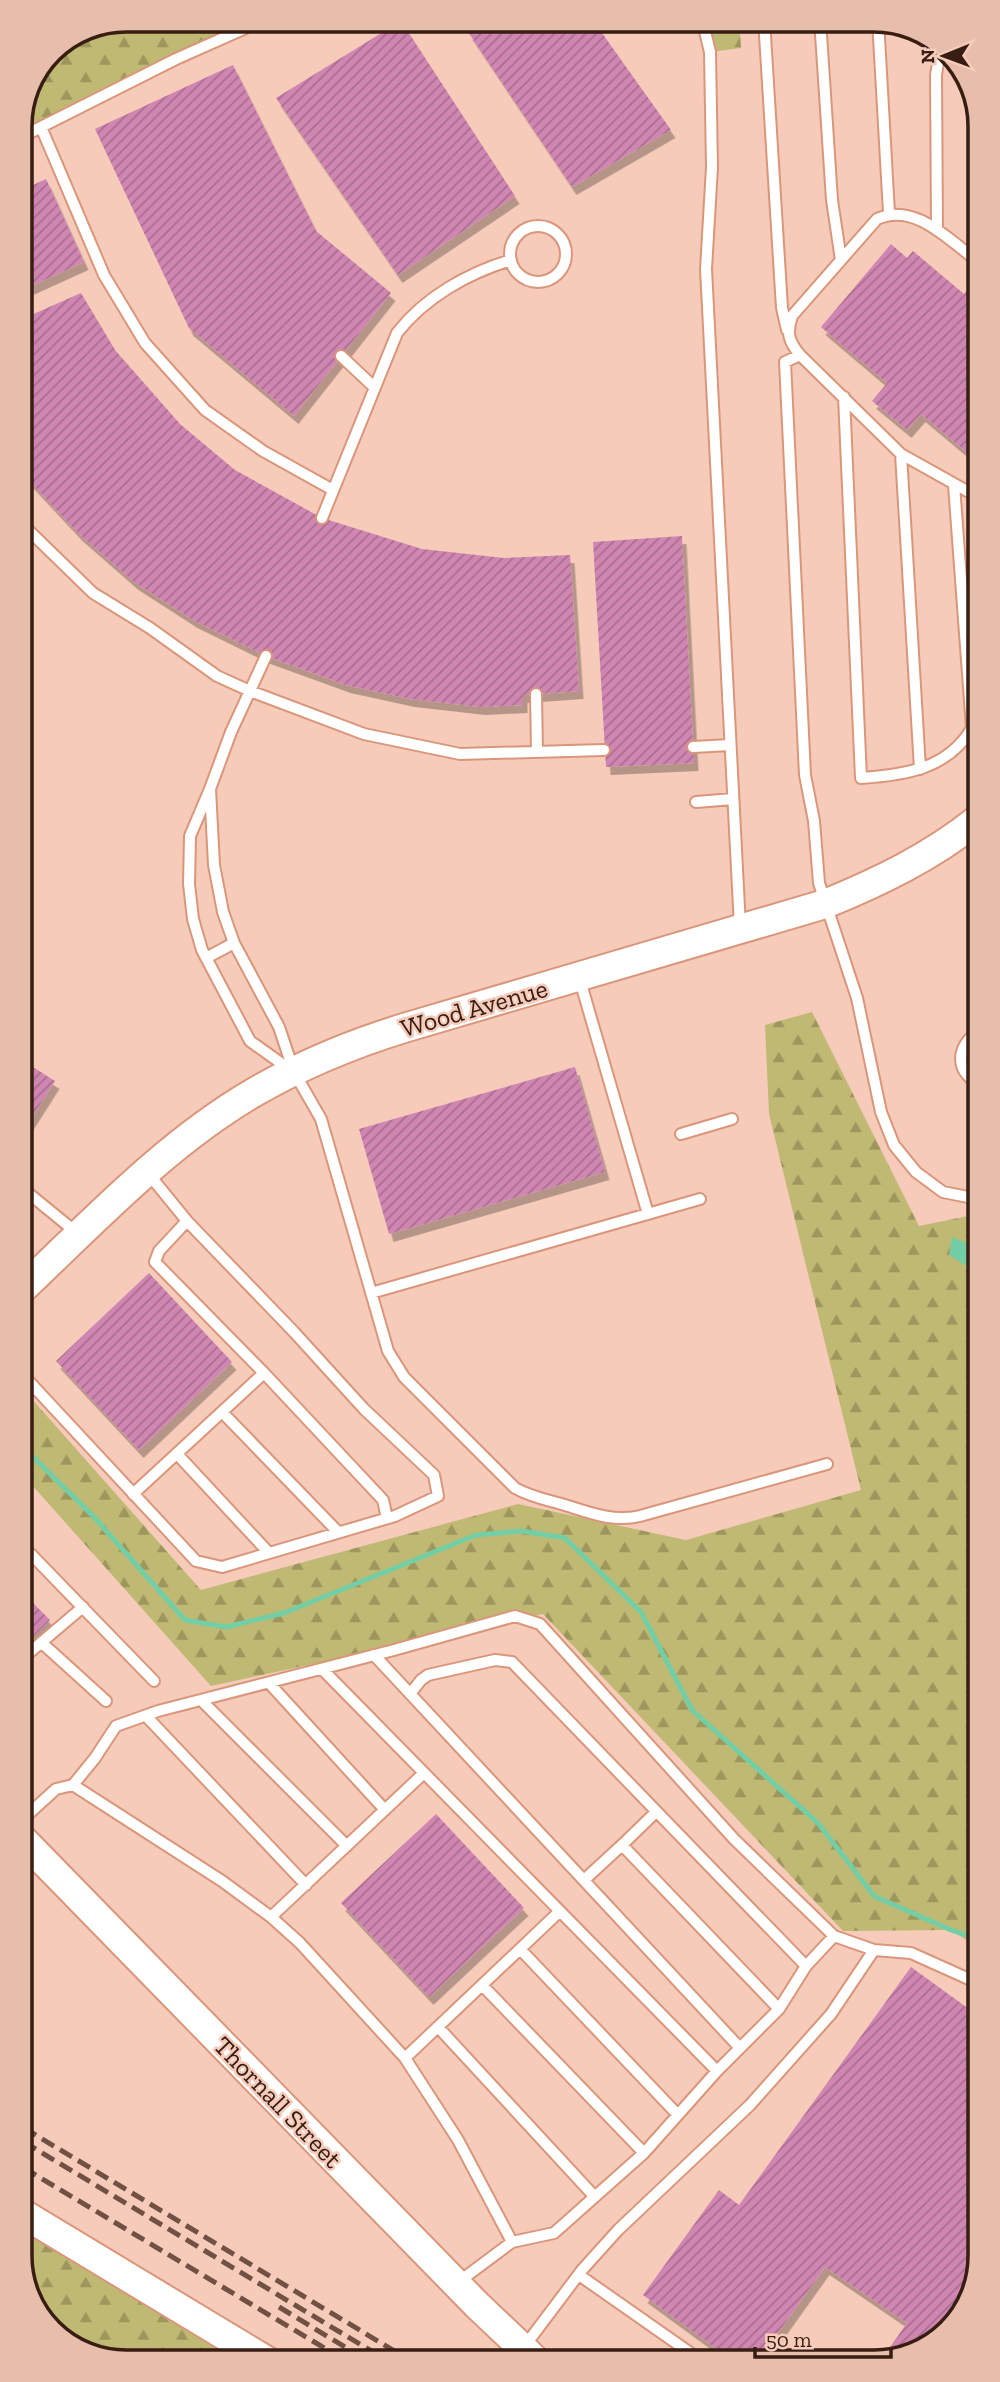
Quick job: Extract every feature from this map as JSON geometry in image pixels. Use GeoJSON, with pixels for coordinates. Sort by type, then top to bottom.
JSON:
{"type":"FeatureCollection","features":[{"type":"Feature","properties":{"kind":"street","name":"Wood Avenue"},"geometry":{"type":"LineString","coordinates":[[32,1280],[148,1172],[223,1113],[294,1072],[384,1034],[825,904],[899,871],[939,848],[968,827]]}},
{"type":"Feature","properties":{"kind":"street","name":"Thornall Street"},"geometry":{"type":"LineString","coordinates":[[32,1849],[456,2284],[525,2350]]}},
{"type":"Feature","properties":{"kind":"street"},"geometry":{"type":"LineString","coordinates":[[32,2220],[249,2350]]}},
{"type":"Feature","properties":{"kind":"lane"},"geometry":{"type":"LineString","coordinates":[[32,132],[176,59],[237,32]]}},
{"type":"Feature","properties":{"kind":"lane"},"geometry":{"type":"LineString","coordinates":[[705,32],[710,52],[712,167],[706,269],[740,929]]}},
{"type":"Feature","properties":{"kind":"lane"},"geometry":{"type":"LineString","coordinates":[[765,32],[782,308],[791,345],[901,454],[968,492]]}},
{"type":"Feature","properties":{"kind":"lane"},"geometry":{"type":"LineString","coordinates":[[821,32],[832,200],[841,260]]}},
{"type":"Feature","properties":{"kind":"lane"},"geometry":{"type":"LineString","coordinates":[[879,32],[889,213]]}},
{"type":"Feature","properties":{"kind":"lane"},"geometry":{"type":"LineString","coordinates":[[937,230],[936,75],[939,57]]}},
{"type":"Feature","properties":{"kind":"lane"},"geometry":{"type":"LineString","coordinates":[[41,127],[104,275],[145,343],[205,410],[263,451],[333,490]]}},
{"type":"Feature","properties":{"kind":"lane"},"geometry":{"type":"LineString","coordinates":[[788,333],[792,316],[877,219],[889,213],[902,213],[921,220],[968,254]]}},
{"type":"Feature","properties":{"kind":"lane"},"geometry":{"type":"LineString","coordinates":[[533,227],[551,229],[558,234],[566,249],[564,265],[552,278],[544,281],[527,280],[520,275],[511,260],[513,243],[518,235],[533,227]]}},
{"type":"Feature","properties":{"kind":"lane"},"geometry":{"type":"LineString","coordinates":[[322,517],[397,333],[417,310],[468,276],[511,260]]}},
{"type":"Feature","properties":{"kind":"lane"},"geometry":{"type":"LineString","coordinates":[[800,355],[785,362],[806,775],[814,821],[817,872],[857,998],[881,1112],[894,1144],[916,1172],[943,1192],[968,1197]]}},
{"type":"Feature","properties":{"kind":"lane"},"geometry":{"type":"LineString","coordinates":[[341,356],[374,387]]}},
{"type":"Feature","properties":{"kind":"lane"},"geometry":{"type":"LineString","coordinates":[[844,397],[862,778],[903,775],[920,769],[936,762],[962,744],[968,734]]}},
{"type":"Feature","properties":{"kind":"lane"},"geometry":{"type":"LineString","coordinates":[[901,454],[920,769]]}},
{"type":"Feature","properties":{"kind":"lane"},"geometry":{"type":"LineString","coordinates":[[954,485],[968,674]]}},
{"type":"Feature","properties":{"kind":"lane"},"geometry":{"type":"LineString","coordinates":[[32,534],[93,593],[150,628],[217,676],[250,691],[364,734],[460,754],[604,750]]}},
{"type":"Feature","properties":{"kind":"lane"},"geometry":{"type":"LineString","coordinates":[[266,656],[219,760],[211,789],[190,836],[188,860],[193,919],[206,958],[250,1041],[294,1072]]}},
{"type":"Feature","properties":{"kind":"lane"},"geometry":{"type":"LineString","coordinates":[[536,694],[537,752]]}},
{"type":"Feature","properties":{"kind":"lane"},"geometry":{"type":"LineString","coordinates":[[693,747],[730,745]]}},
{"type":"Feature","properties":{"kind":"lane"},"geometry":{"type":"LineString","coordinates":[[211,789],[216,881],[223,912],[234,943],[279,1027],[294,1072],[321,1119],[388,1351],[397,1368],[508,1483],[524,1493],[605,1517],[632,1518],[827,1464]]}},
{"type":"Feature","properties":{"kind":"lane"},"geometry":{"type":"LineString","coordinates":[[695,802],[733,799]]}},
{"type":"Feature","properties":{"kind":"lane"},"geometry":{"type":"LineString","coordinates":[[206,958],[234,943]]}},
{"type":"Feature","properties":{"kind":"lane"},"geometry":{"type":"LineString","coordinates":[[579,976],[648,1214]]}},
{"type":"Feature","properties":{"kind":"lane"},"geometry":{"type":"LineString","coordinates":[[968,1038],[960,1057],[961,1067],[968,1076]]}},
{"type":"Feature","properties":{"kind":"lane"},"geometry":{"type":"LineString","coordinates":[[681,1134],[732,1119]]}},
{"type":"Feature","properties":{"kind":"lane"},"geometry":{"type":"LineString","coordinates":[[32,1385],[196,1561],[222,1567],[387,1518],[438,1496],[433,1475],[364,1409],[187,1221],[148,1172]]}},
{"type":"Feature","properties":{"kind":"lane"},"geometry":{"type":"LineString","coordinates":[[32,1196],[79,1235]]}},
{"type":"Feature","properties":{"kind":"lane"},"geometry":{"type":"LineString","coordinates":[[371,1293],[700,1199]]}},
{"type":"Feature","properties":{"kind":"lane"},"geometry":{"type":"LineString","coordinates":[[187,1221],[159,1251],[155,1262],[383,1500],[387,1518]]}},
{"type":"Feature","properties":{"kind":"lane"},"geometry":{"type":"LineString","coordinates":[[133,1494],[264,1373]]}},
{"type":"Feature","properties":{"kind":"lane"},"geometry":{"type":"LineString","coordinates":[[222,1412],[338,1532]]}},
{"type":"Feature","properties":{"kind":"lane"},"geometry":{"type":"LineString","coordinates":[[177,1454],[269,1553]]}},
{"type":"Feature","properties":{"kind":"lane"},"geometry":{"type":"LineString","coordinates":[[32,1555],[154,1681]]}},
{"type":"Feature","properties":{"kind":"lane"},"geometry":{"type":"LineString","coordinates":[[32,1651],[83,1607]]}},
{"type":"Feature","properties":{"kind":"lane"},"geometry":{"type":"LineString","coordinates":[[32,1811],[56,1789],[73,1785],[116,1726],[201,1700],[515,1616],[540,1624],[734,1839],[834,1936],[874,1950],[911,1953],[968,1979]]}},
{"type":"Feature","properties":{"kind":"lane"},"geometry":{"type":"LineString","coordinates":[[42,1643],[106,1701]]}},
{"type":"Feature","properties":{"kind":"lane"},"geometry":{"type":"LineString","coordinates":[[374,1655],[740,2048]]}},
{"type":"Feature","properties":{"kind":"lane"},"geometry":{"type":"LineString","coordinates":[[410,1694],[428,1675],[495,1660],[512,1662],[806,1966]]}},
{"type":"Feature","properties":{"kind":"lane"},"geometry":{"type":"LineString","coordinates":[[322,1669],[717,2071]]}},
{"type":"Feature","properties":{"kind":"lane"},"geometry":{"type":"LineString","coordinates":[[269,1683],[385,1810]]}},
{"type":"Feature","properties":{"kind":"lane"},"geometry":{"type":"LineString","coordinates":[[201,1700],[347,1846]]}},
{"type":"Feature","properties":{"kind":"lane"},"geometry":{"type":"LineString","coordinates":[[146,1716],[306,1885]]}},
{"type":"Feature","properties":{"kind":"lane"},"geometry":{"type":"LineString","coordinates":[[271,1917],[424,1773]]}},
{"type":"Feature","properties":{"kind":"lane"},"geometry":{"type":"LineString","coordinates":[[73,1785],[222,1881],[271,1917],[300,1943],[405,2058],[458,2140],[512,2242]]}},
{"type":"Feature","properties":{"kind":"lane"},"geometry":{"type":"LineString","coordinates":[[584,1881],[656,1812]]}},
{"type":"Feature","properties":{"kind":"lane"},"geometry":{"type":"LineString","coordinates":[[622,1844],[779,2009]]}},
{"type":"Feature","properties":{"kind":"lane"},"geometry":{"type":"LineString","coordinates":[[405,2058],[560,1911]]}},
{"type":"Feature","properties":{"kind":"lane"},"geometry":{"type":"LineString","coordinates":[[456,2284],[512,2242],[554,2233],[644,2153],[717,2071],[779,2009],[806,1966],[834,1936]]}},
{"type":"Feature","properties":{"kind":"lane"},"geometry":{"type":"LineString","coordinates":[[520,1949],[678,2115]]}},
{"type":"Feature","properties":{"kind":"lane"},"geometry":{"type":"LineString","coordinates":[[532,2350],[579,2275],[618,2230],[759,2095],[831,2014],[874,1950]]}},
{"type":"Feature","properties":{"kind":"lane"},"geometry":{"type":"LineString","coordinates":[[482,1985],[644,2153]]}},
{"type":"Feature","properties":{"kind":"lane"},"geometry":{"type":"LineString","coordinates":[[438,2027],[594,2196]]}},
{"type":"Feature","properties":{"kind":"lane"},"geometry":{"type":"LineString","coordinates":[[579,2275],[686,2350]]}},
{"type":"Feature","properties":{"kind":"green space"},"geometry":{"type":"Polygon","coordinates":[[[239,32],[32,132],[35,101],[41,84],[63,55],[78,44],[107,33],[239,32]]]}},
{"type":"Feature","properties":{"kind":"green space"},"geometry":{"type":"Polygon","coordinates":[[[705,32],[740,32],[741,48],[710,52],[705,32]]]}},
{"type":"Feature","properties":{"kind":"green space"},"geometry":{"type":"Polygon","coordinates":[[[812,1012],[919,1226],[968,1216],[968,1941],[951,1930],[843,1931],[543,1614],[211,1686],[32,1485],[32,1399],[201,1590],[518,1504],[686,1540],[861,1490],[769,1114],[765,1025],[812,1012]]]}},
{"type":"Feature","properties":{"kind":"green space"},"geometry":{"type":"Polygon","coordinates":[[[32,2219],[249,2350],[119,2350],[101,2347],[78,2338],[55,2319],[36,2287],[33,2275],[32,2219]]]}},
{"type":"Feature","properties":{"kind":"shaded area"},"geometry":{"type":"Polygon","coordinates":[[[952,1237],[968,1244],[968,1267],[949,1255],[952,1237]]]}},
{"type":"Feature","properties":{"kind":"building"},"geometry":{"type":"Polygon","coordinates":[[[383,32],[408,32],[515,196],[398,275],[276,98],[383,32]]]}},
{"type":"Feature","properties":{"kind":"building"},"geometry":{"type":"Polygon","coordinates":[[[468,32],[601,32],[671,130],[572,187],[468,32]]]}},
{"type":"Feature","properties":{"kind":"building"},"geometry":{"type":"Polygon","coordinates":[[[233,65],[316,231],[391,293],[294,416],[189,328],[95,129],[233,65]]]}},
{"type":"Feature","properties":{"kind":"building"},"geometry":{"type":"Polygon","coordinates":[[[46,179],[84,262],[32,286],[32,185],[46,179]]]}},
{"type":"Feature","properties":{"kind":"building"},"geometry":{"type":"Polygon","coordinates":[[[891,244],[907,258],[913,251],[964,294],[968,289],[968,453],[921,414],[907,430],[872,401],[887,383],[821,327],[891,244]]]}},
{"type":"Feature","properties":{"kind":"building"},"geometry":{"type":"Polygon","coordinates":[[[81,293],[115,350],[180,424],[235,470],[322,518],[422,549],[504,558],[570,555],[579,691],[523,695],[523,705],[481,707],[410,699],[346,685],[266,656],[193,620],[134,582],[78,533],[32,484],[32,315],[81,293]]]}},
{"type":"Feature","properties":{"kind":"building"},"geometry":{"type":"Polygon","coordinates":[[[682,536],[694,763],[606,767],[593,542],[682,536]]]}},
{"type":"Feature","properties":{"kind":"building"},"geometry":{"type":"Polygon","coordinates":[[[32,1066],[55,1081],[32,1117],[32,1066]]]}},
{"type":"Feature","properties":{"kind":"building"},"geometry":{"type":"Polygon","coordinates":[[[575,1067],[605,1172],[389,1234],[359,1129],[575,1067]]]}},
{"type":"Feature","properties":{"kind":"building"},"geometry":{"type":"Polygon","coordinates":[[[149,1273],[232,1362],[139,1450],[56,1361],[149,1273]]]}},
{"type":"Feature","properties":{"kind":"building"},"geometry":{"type":"Polygon","coordinates":[[[32,1602],[50,1620],[32,1638],[32,1602]]]}},
{"type":"Feature","properties":{"kind":"building"},"geometry":{"type":"Polygon","coordinates":[[[436,1814],[524,1908],[429,1997],[341,1903],[436,1814]]]}},
{"type":"Feature","properties":{"kind":"building"},"geometry":{"type":"Polygon","coordinates":[[[911,1967],[968,2008],[967,2275],[959,2298],[949,2314],[932,2331],[905,2346],[888,2349],[907,2323],[825,2267],[766,2350],[718,2350],[643,2295],[719,2190],[739,2205],[911,1967]]]}},
{"type":"Feature","properties":{"kind":"waterway"},"geometry":{"type":"LineString","coordinates":[[32,1456],[94,1517],[185,1620],[226,1627],[284,1613],[476,1535],[522,1531],[565,1538],[641,1612],[692,1710],[818,1823],[874,1896],[968,1936]]}},
{"type":"Feature","properties":{"kind":"railway"},"geometry":{"type":"LineString","coordinates":[[32,2133],[393,2350]]}},
{"type":"Feature","properties":{"kind":"railway"},"geometry":{"type":"LineString","coordinates":[[32,2147],[370,2350]]}},
{"type":"Feature","properties":{"kind":"railway"},"geometry":{"type":"LineString","coordinates":[[32,2173],[328,2350]]}},
{"type":"Feature","properties":{"kind":"railway"},"geometry":{"type":"LineString","coordinates":[[279,2307],[350,2350]]}}]}
